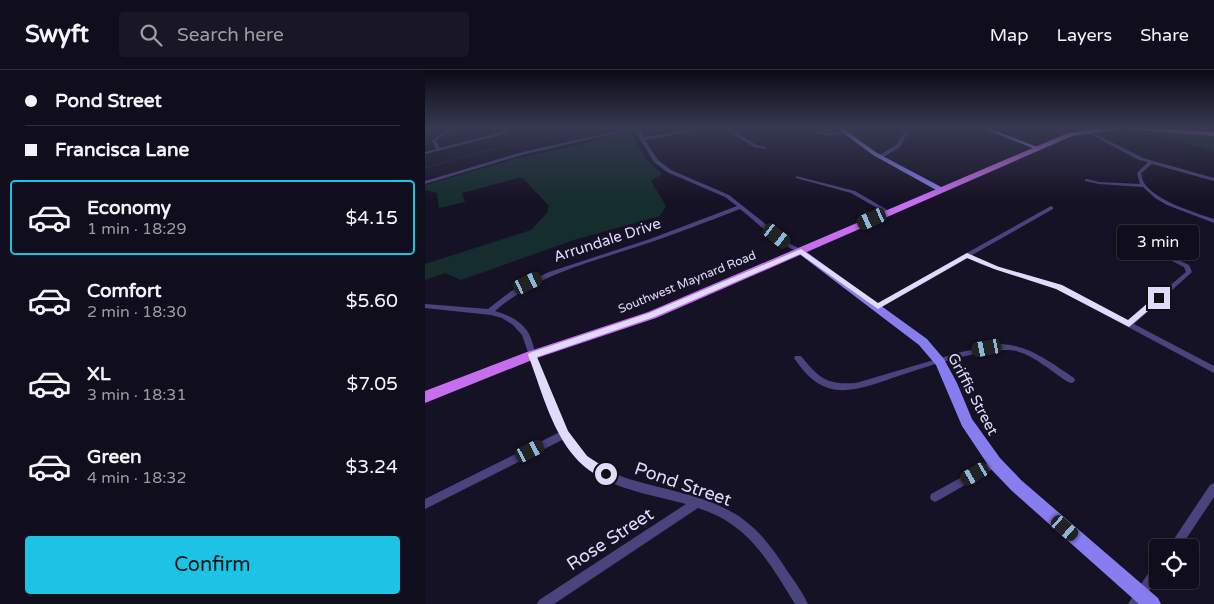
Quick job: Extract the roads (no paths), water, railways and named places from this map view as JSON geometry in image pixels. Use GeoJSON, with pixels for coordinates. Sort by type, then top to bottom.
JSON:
{"type":"FeatureCollection","features":[{"type":"Feature","properties":{"kind":"main road","name":"Southwest Maynard Road"},"geometry":{"type":"LineString","coordinates":[[425,397],[532,355],[652,315],[1028,152]]}},
{"type":"Feature","properties":{"kind":"street"},"geometry":{"type":"LineString","coordinates":[[425,183],[531,152]]}},
{"type":"Feature","properties":{"kind":"street"},"geometry":{"type":"LineString","coordinates":[[651,152],[657,161],[669,171],[686,181],[722,194],[790,246],[801,251]]}},
{"type":"Feature","properties":{"kind":"street"},"geometry":{"type":"LineString","coordinates":[[873,152],[941,189]]}},
{"type":"Feature","properties":{"kind":"street"},"geometry":{"type":"LineString","coordinates":[[880,157],[888,152]]}},
{"type":"Feature","properties":{"kind":"street"},"geometry":{"type":"LineString","coordinates":[[1131,152],[1151,162],[1214,180]]}},
{"type":"Feature","properties":{"kind":"street"},"geometry":{"type":"LineString","coordinates":[[1142,186],[1139,173],[1151,162]]}},
{"type":"Feature","properties":{"kind":"street"},"geometry":{"type":"LineString","coordinates":[[798,177],[853,192],[888,212]]}},
{"type":"Feature","properties":{"kind":"street"},"geometry":{"type":"LineString","coordinates":[[1087,180],[1099,183],[1142,186],[1169,204],[1214,221]]}},
{"type":"Feature","properties":{"kind":"street","name":"Arrundale Drive"},"geometry":{"type":"LineString","coordinates":[[489,312],[520,287],[547,274],[629,248],[740,207]]}},
{"type":"Feature","properties":{"kind":"street"},"geometry":{"type":"LineString","coordinates":[[878,306],[1051,208]]}},
{"type":"Feature","properties":{"kind":"street"},"geometry":{"type":"LineString","coordinates":[[1129,324],[1189,272],[1187,266],[1145,246]]}},
{"type":"Feature","properties":{"kind":"street","name":"Griffis Street"},"geometry":{"type":"LineString","coordinates":[[801,251],[915,335],[940,362],[967,422],[995,463],[1137,599],[1152,604]]}},
{"type":"Feature","properties":{"kind":"street"},"geometry":{"type":"LineString","coordinates":[[967,255],[982,263],[1059,287],[1214,370]]}},
{"type":"Feature","properties":{"kind":"street","name":"Pond Street"},"geometry":{"type":"LineString","coordinates":[[425,306],[489,312],[505,316],[520,327],[565,434],[583,459],[606,474],[697,503],[739,522],[767,551],[802,604]]}},
{"type":"Feature","properties":{"kind":"street"},"geometry":{"type":"LineString","coordinates":[[798,358],[818,380],[834,387],[843,388],[856,386],[977,350],[997,346],[1013,347],[1029,353],[1071,380]]}},
{"type":"Feature","properties":{"kind":"street"},"geometry":{"type":"LineString","coordinates":[[425,504],[565,434]]}},
{"type":"Feature","properties":{"kind":"street"},"geometry":{"type":"LineString","coordinates":[[935,497],[995,463]]}},
{"type":"Feature","properties":{"kind":"street"},"geometry":{"type":"LineString","coordinates":[[1179,539],[1214,488]]}},
{"type":"Feature","properties":{"kind":"street","name":"Rose Street"},"geometry":{"type":"LineString","coordinates":[[543,604],[697,503]]}},
{"type":"Feature","properties":{"kind":"street"},"geometry":{"type":"LineString","coordinates":[[1137,599],[1149,582]]}},
{"type":"Feature","properties":{"kind":"waterway"},"geometry":{"type":"LineString","coordinates":[[425,168],[481,152]]}}]}
